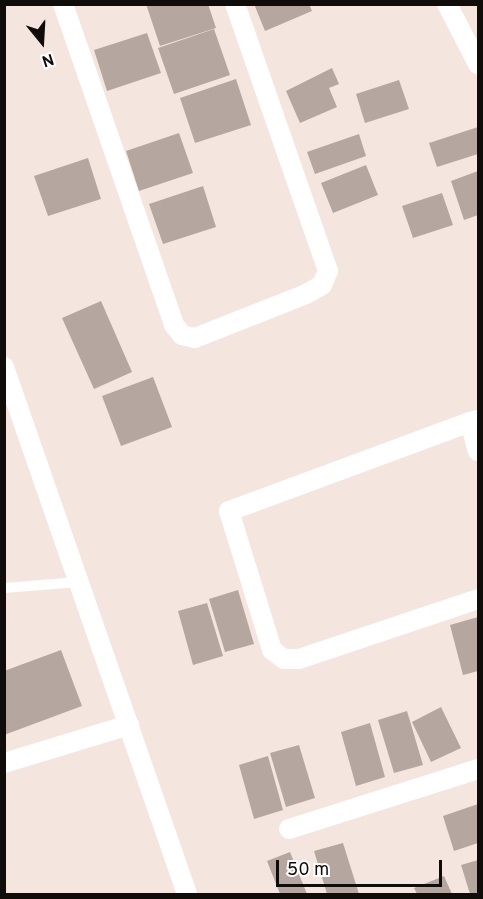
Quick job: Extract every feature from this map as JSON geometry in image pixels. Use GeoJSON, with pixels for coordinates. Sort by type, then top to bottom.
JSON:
{"type":"FeatureCollection","features":[{"type":"Feature","properties":{"kind":"street"},"geometry":{"type":"LineString","coordinates":[[63,4],[174,325],[182,335],[195,338],[306,294],[322,285],[328,271],[235,4]]}},
{"type":"Feature","properties":{"kind":"street"},"geometry":{"type":"LineString","coordinates":[[447,4],[478,64]]}},
{"type":"Feature","properties":{"kind":"street"},"geometry":{"type":"LineString","coordinates":[[4,367],[188,894]]}},
{"type":"Feature","properties":{"kind":"street"},"geometry":{"type":"LineString","coordinates":[[478,451],[474,421],[229,511],[272,650],[284,659],[299,659],[478,599]]}},
{"type":"Feature","properties":{"kind":"street"},"geometry":{"type":"LineString","coordinates":[[4,763],[129,725]]}},
{"type":"Feature","properties":{"kind":"street"},"geometry":{"type":"LineString","coordinates":[[289,829],[478,769]]}},
{"type":"Feature","properties":{"kind":"lane"},"geometry":{"type":"LineString","coordinates":[[4,588],[79,582]]}},
{"type":"Feature","properties":{"kind":"building"},"geometry":{"type":"Polygon","coordinates":[[[146,4],[208,4],[216,28],[160,46],[146,4]]]}},
{"type":"Feature","properties":{"kind":"building"},"geometry":{"type":"Polygon","coordinates":[[[254,4],[309,4],[312,11],[265,31],[254,4]]]}},
{"type":"Feature","properties":{"kind":"building"},"geometry":{"type":"Polygon","coordinates":[[[214,29],[230,75],[174,94],[158,48],[214,29]]]}},
{"type":"Feature","properties":{"kind":"building"},"geometry":{"type":"Polygon","coordinates":[[[147,33],[161,73],[107,91],[94,50],[147,33]]]}},
{"type":"Feature","properties":{"kind":"building"},"geometry":{"type":"Polygon","coordinates":[[[332,68],[339,84],[329,88],[337,107],[300,123],[286,91],[332,68]]]}},
{"type":"Feature","properties":{"kind":"building"},"geometry":{"type":"Polygon","coordinates":[[[236,79],[251,125],[195,143],[180,98],[236,79]]]}},
{"type":"Feature","properties":{"kind":"building"},"geometry":{"type":"Polygon","coordinates":[[[399,80],[409,109],[365,123],[356,94],[399,80]]]}},
{"type":"Feature","properties":{"kind":"building"},"geometry":{"type":"Polygon","coordinates":[[[478,127],[478,154],[437,167],[429,143],[478,127]]]}},
{"type":"Feature","properties":{"kind":"building"},"geometry":{"type":"Polygon","coordinates":[[[179,133],[193,173],[139,191],[126,151],[179,133]]]}},
{"type":"Feature","properties":{"kind":"building"},"geometry":{"type":"Polygon","coordinates":[[[359,134],[366,156],[315,174],[307,152],[359,134]]]}},
{"type":"Feature","properties":{"kind":"building"},"geometry":{"type":"Polygon","coordinates":[[[88,158],[101,199],[48,216],[34,176],[88,158]]]}},
{"type":"Feature","properties":{"kind":"building"},"geometry":{"type":"Polygon","coordinates":[[[366,165],[378,195],[333,213],[321,183],[366,165]]]}},
{"type":"Feature","properties":{"kind":"building"},"geometry":{"type":"Polygon","coordinates":[[[478,171],[478,215],[464,220],[451,181],[478,171]]]}},
{"type":"Feature","properties":{"kind":"building"},"geometry":{"type":"Polygon","coordinates":[[[203,186],[216,227],[163,244],[149,204],[203,186]]]}},
{"type":"Feature","properties":{"kind":"building"},"geometry":{"type":"Polygon","coordinates":[[[442,193],[453,225],[413,238],[402,206],[442,193]]]}},
{"type":"Feature","properties":{"kind":"building"},"geometry":{"type":"Polygon","coordinates":[[[101,301],[132,372],[94,389],[62,318],[101,301]]]}},
{"type":"Feature","properties":{"kind":"building"},"geometry":{"type":"Polygon","coordinates":[[[153,377],[172,427],[121,446],[102,396],[153,377]]]}},
{"type":"Feature","properties":{"kind":"building"},"geometry":{"type":"Polygon","coordinates":[[[238,590],[254,644],[225,652],[209,599],[238,590]]]}},
{"type":"Feature","properties":{"kind":"building"},"geometry":{"type":"Polygon","coordinates":[[[207,603],[223,656],[193,665],[178,611],[207,603]]]}},
{"type":"Feature","properties":{"kind":"building"},"geometry":{"type":"Polygon","coordinates":[[[478,617],[478,671],[463,675],[450,625],[478,617]]]}},
{"type":"Feature","properties":{"kind":"building"},"geometry":{"type":"Polygon","coordinates":[[[61,650],[82,706],[4,735],[4,671],[61,650]]]}},
{"type":"Feature","properties":{"kind":"building"},"geometry":{"type":"Polygon","coordinates":[[[441,707],[461,748],[431,762],[412,722],[441,707]]]}},
{"type":"Feature","properties":{"kind":"building"},"geometry":{"type":"Polygon","coordinates":[[[407,711],[423,765],[394,773],[378,720],[407,711]]]}},
{"type":"Feature","properties":{"kind":"building"},"geometry":{"type":"Polygon","coordinates":[[[370,723],[385,777],[356,786],[341,732],[370,723]]]}},
{"type":"Feature","properties":{"kind":"building"},"geometry":{"type":"Polygon","coordinates":[[[299,745],[315,798],[286,807],[270,753],[299,745]]]}},
{"type":"Feature","properties":{"kind":"building"},"geometry":{"type":"Polygon","coordinates":[[[268,756],[283,810],[254,819],[239,765],[268,756]]]}},
{"type":"Feature","properties":{"kind":"building"},"geometry":{"type":"Polygon","coordinates":[[[478,804],[478,843],[454,851],[443,816],[478,804]]]}},
{"type":"Feature","properties":{"kind":"building"},"geometry":{"type":"Polygon","coordinates":[[[343,843],[359,894],[327,894],[314,851],[343,843]]]}},
{"type":"Feature","properties":{"kind":"building"},"geometry":{"type":"Polygon","coordinates":[[[290,852],[307,894],[280,894],[267,861],[290,852]]]}},
{"type":"Feature","properties":{"kind":"building"},"geometry":{"type":"Polygon","coordinates":[[[478,860],[478,894],[470,894],[461,865],[478,860]]]}},
{"type":"Feature","properties":{"kind":"building"},"geometry":{"type":"Polygon","coordinates":[[[444,876],[452,894],[417,894],[414,888],[444,876]]]}}]}
